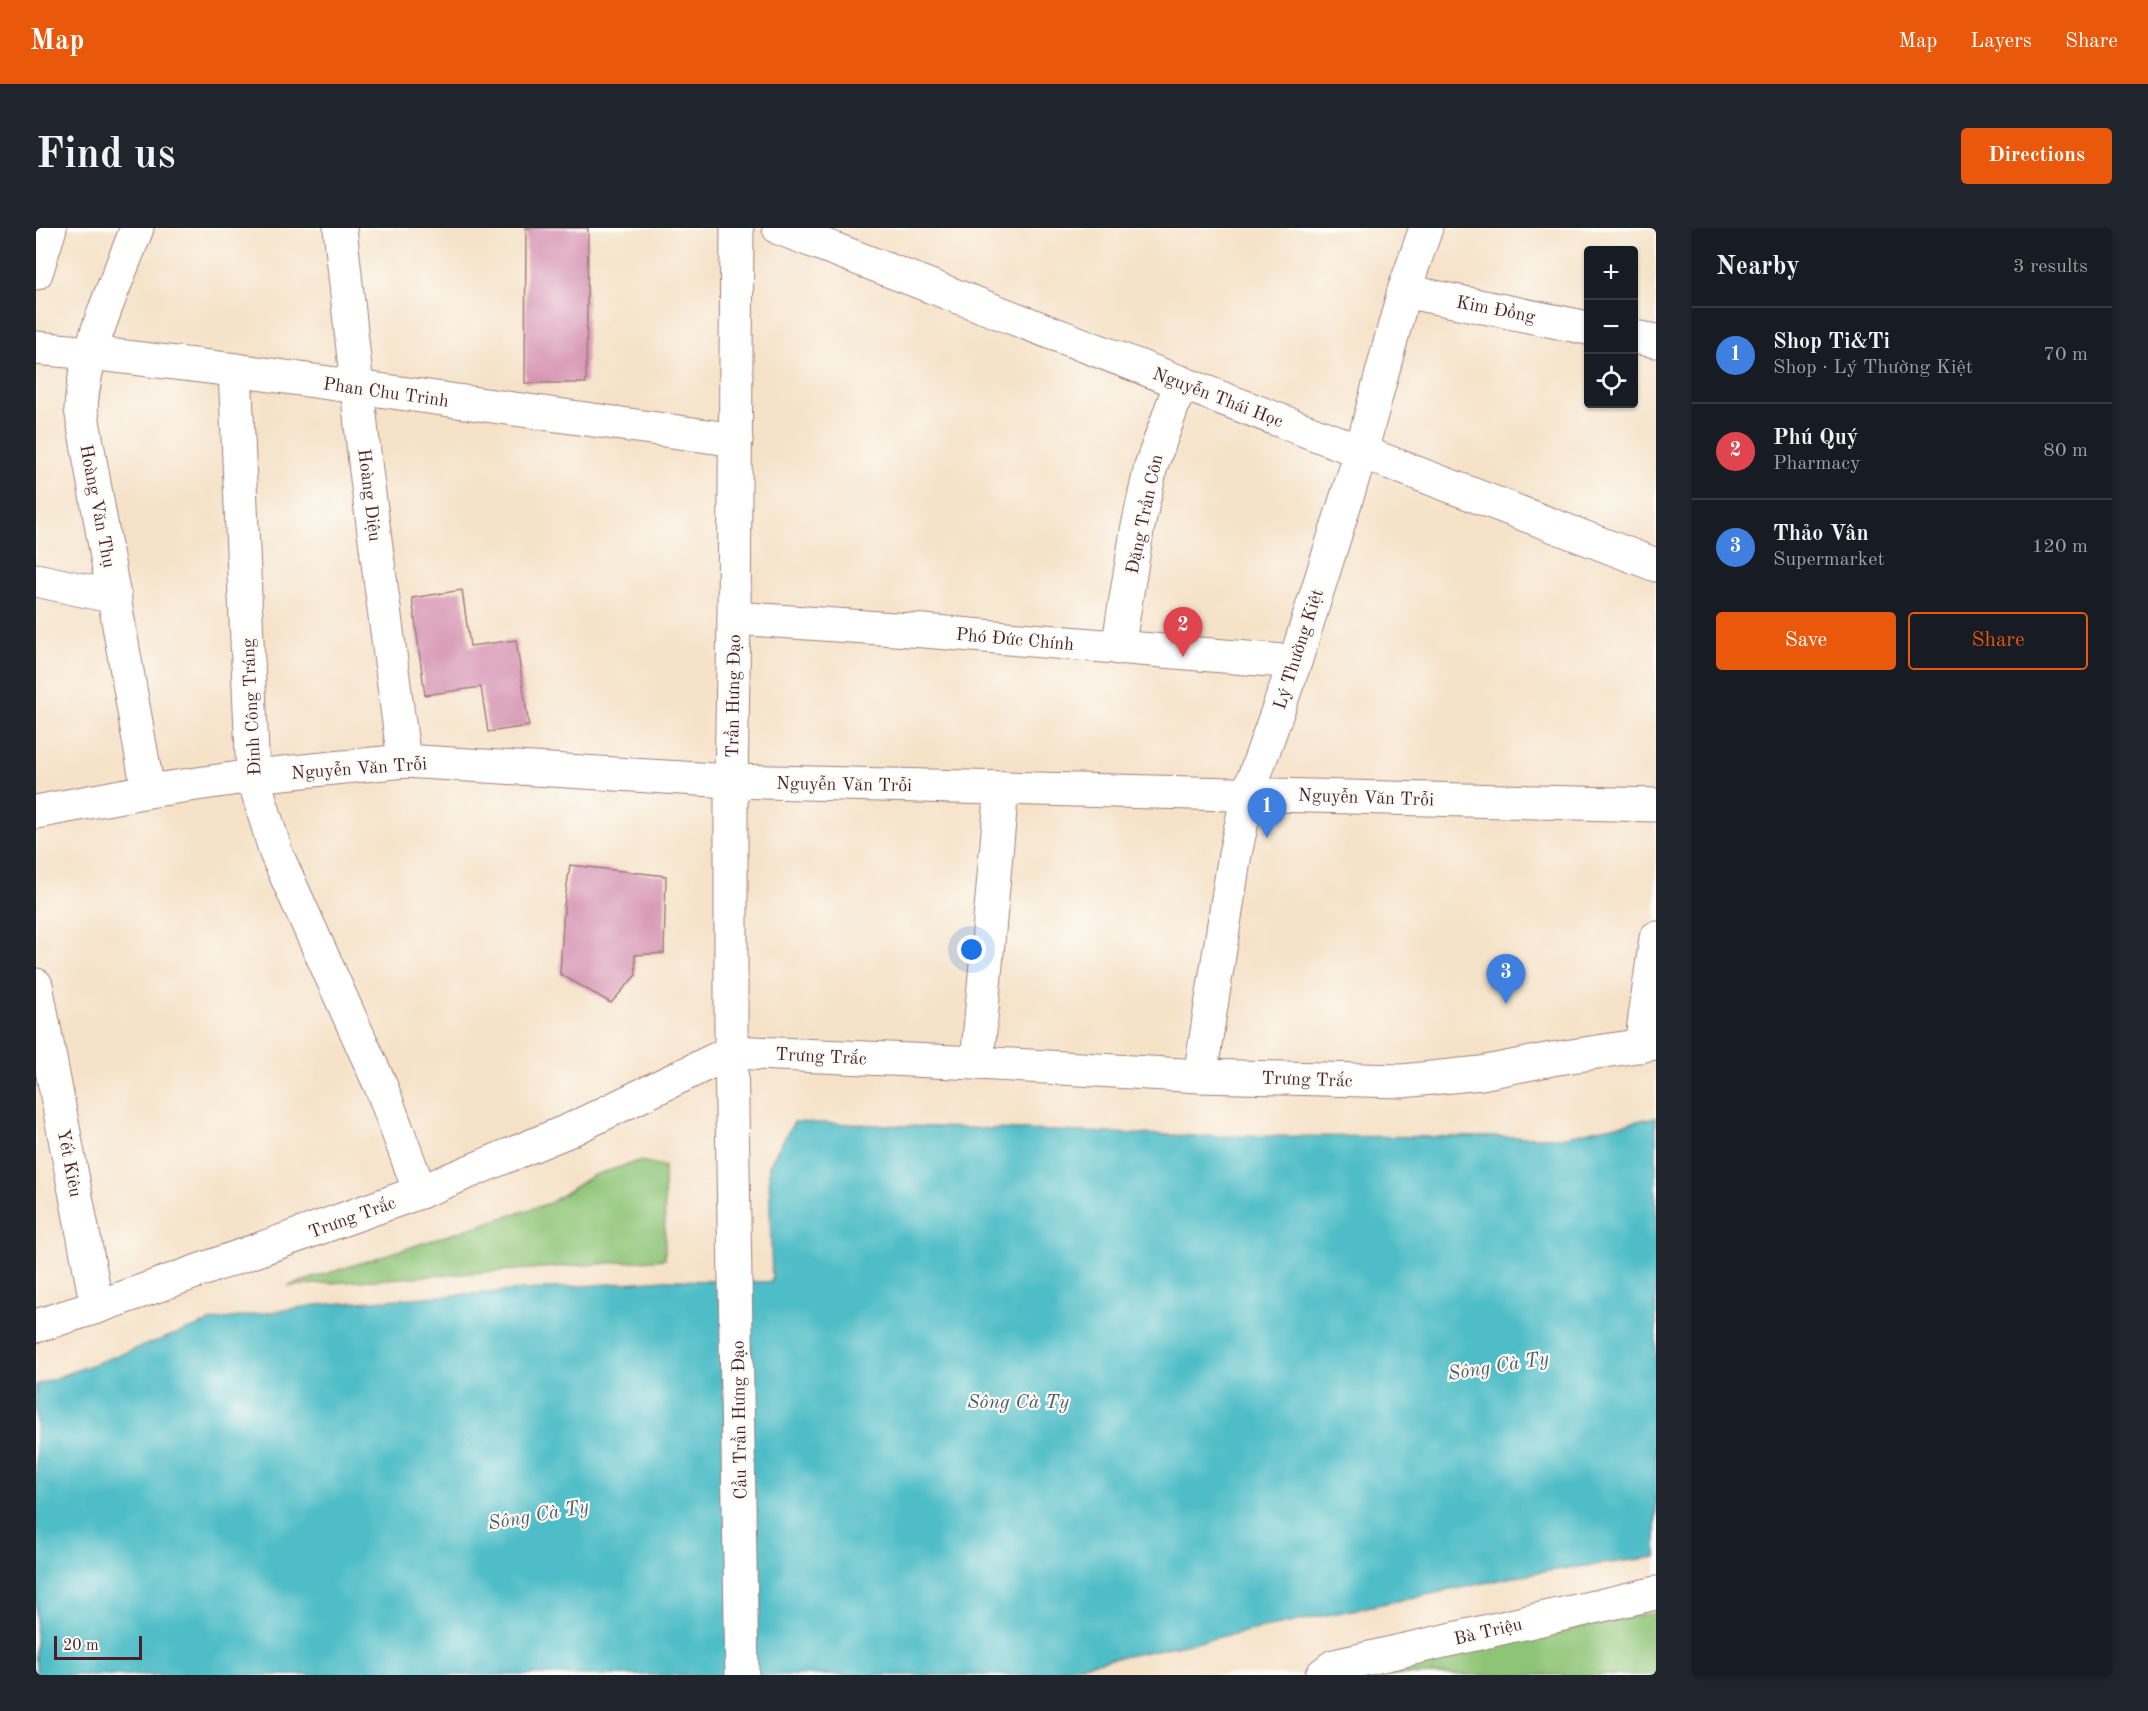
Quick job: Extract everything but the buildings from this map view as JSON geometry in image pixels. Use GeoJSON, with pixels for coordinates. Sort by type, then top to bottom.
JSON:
{"type":"FeatureCollection","features":[{"type":"Feature","properties":{"kind":"street"},"geometry":{"type":"LineString","coordinates":[[36,273],[50,228]]}},
{"type":"Feature","properties":{"kind":"street","name":"Hoàng Văn Thụ"},"geometry":{"type":"LineString","coordinates":[[137,228],[91,352],[81,409],[148,791]]}},
{"type":"Feature","properties":{"kind":"street","name":"Hoàng Diệu"},"geometry":{"type":"LineString","coordinates":[[340,228],[368,482],[404,762]]}},
{"type":"Feature","properties":{"kind":"street","name":"Trần Hưng Đạo"},"geometry":{"type":"LineString","coordinates":[[735,1164],[732,1052],[731,781],[737,228]]}},
{"type":"Feature","properties":{"kind":"street","name":"Nguyễn Thái Học"},"geometry":{"type":"LineString","coordinates":[[779,228],[1656,565]]}},
{"type":"Feature","properties":{"kind":"street","name":"Lý Thường Kiệt"},"geometry":{"type":"LineString","coordinates":[[1200,1076],[1235,854],[1248,794],[1295,662],[1361,452],[1404,291],[1426,228]]}},
{"type":"Feature","properties":{"kind":"street","name":"Kim Đồng"},"geometry":{"type":"LineString","coordinates":[[1404,291],[1584,327]]}},
{"type":"Feature","properties":{"kind":"street"},"geometry":{"type":"LineString","coordinates":[[1638,338],[1656,341]]}},
{"type":"Feature","properties":{"kind":"street","name":"Phan Chu Trinh"},"geometry":{"type":"LineString","coordinates":[[36,348],[91,352],[235,370],[736,440]]}},
{"type":"Feature","properties":{"kind":"street","name":"Đinh Công Tráng"},"geometry":{"type":"LineString","coordinates":[[235,370],[253,776],[276,853],[382,1089],[420,1192]]}},
{"type":"Feature","properties":{"kind":"street","name":"Đặng Trần Côn"},"geometry":{"type":"LineString","coordinates":[[1118,648],[1150,466],[1181,382]]}},
{"type":"Feature","properties":{"kind":"street"},"geometry":{"type":"LineString","coordinates":[[36,580],[115,597]]}},
{"type":"Feature","properties":{"kind":"street","name":"Phó Đức Chính"},"geometry":{"type":"LineString","coordinates":[[734,618],[924,631],[1295,662]]}},
{"type":"Feature","properties":{"kind":"street","name":"Nguyễn Văn Trỗi"},"geometry":{"type":"LineString","coordinates":[[36,812],[148,791],[253,776],[404,762],[731,781],[1656,805]]}},
{"type":"Feature","properties":{"kind":"street"},"geometry":{"type":"LineString","coordinates":[[977,1063],[1002,788]]}},
{"type":"Feature","properties":{"kind":"street"},"geometry":{"type":"LineString","coordinates":[[1648,1045],[1656,938]]}},
{"type":"Feature","properties":{"kind":"street","name":"Yết Kiêu"},"geometry":{"type":"LineString","coordinates":[[36,985],[97,1307]]}},
{"type":"Feature","properties":{"kind":"street","name":"Trưng Trắc"},"geometry":{"type":"LineString","coordinates":[[36,1326],[97,1307],[420,1192],[570,1130],[732,1052],[1200,1076],[1402,1081],[1481,1073],[1552,1059],[1648,1045]]}},
{"type":"Feature","properties":{"kind":"street","name":"Cầu Trần Hưng Đạo"},"geometry":{"type":"LineString","coordinates":[[735,1164],[742,1675]]}},
{"type":"Feature","properties":{"kind":"street","name":"Bà Triệu"},"geometry":{"type":"LineString","coordinates":[[1322,1675],[1334,1666],[1656,1593]]}},
{"type":"Feature","properties":{"kind":"green space"},"geometry":{"type":"Polygon","coordinates":[[[639,1161],[664,1166],[665,1259],[288,1286],[550,1203],[592,1176],[639,1161]]]}},
{"type":"Feature","properties":{"kind":"green space"},"geometry":{"type":"Polygon","coordinates":[[[1656,1612],[1656,1675],[1357,1675],[1362,1673],[1656,1612]]]}},
{"type":"Feature","properties":{"kind":"water","name":"Sông Cà Ty"},"geometry":{"type":"Polygon","coordinates":[[[1656,1117],[1656,1557],[1538,1572],[1033,1675],[36,1675],[36,1385],[212,1321],[317,1305],[666,1280],[772,1282],[769,1165],[794,1122],[1196,1136],[1562,1137],[1656,1117]]]}},
{"type":"Feature","properties":{"kind":"place","name":"Phú Quý"},"geometry":{"type":"Point","coordinates":[1183,657]}},
{"type":"Feature","properties":{"kind":"place","name":"Shop Ti&Ti"},"geometry":{"type":"Point","coordinates":[1267,838]}},
{"type":"Feature","properties":{"kind":"place","name":"Thảo Vân"},"geometry":{"type":"Point","coordinates":[1506,1004]}}]}
